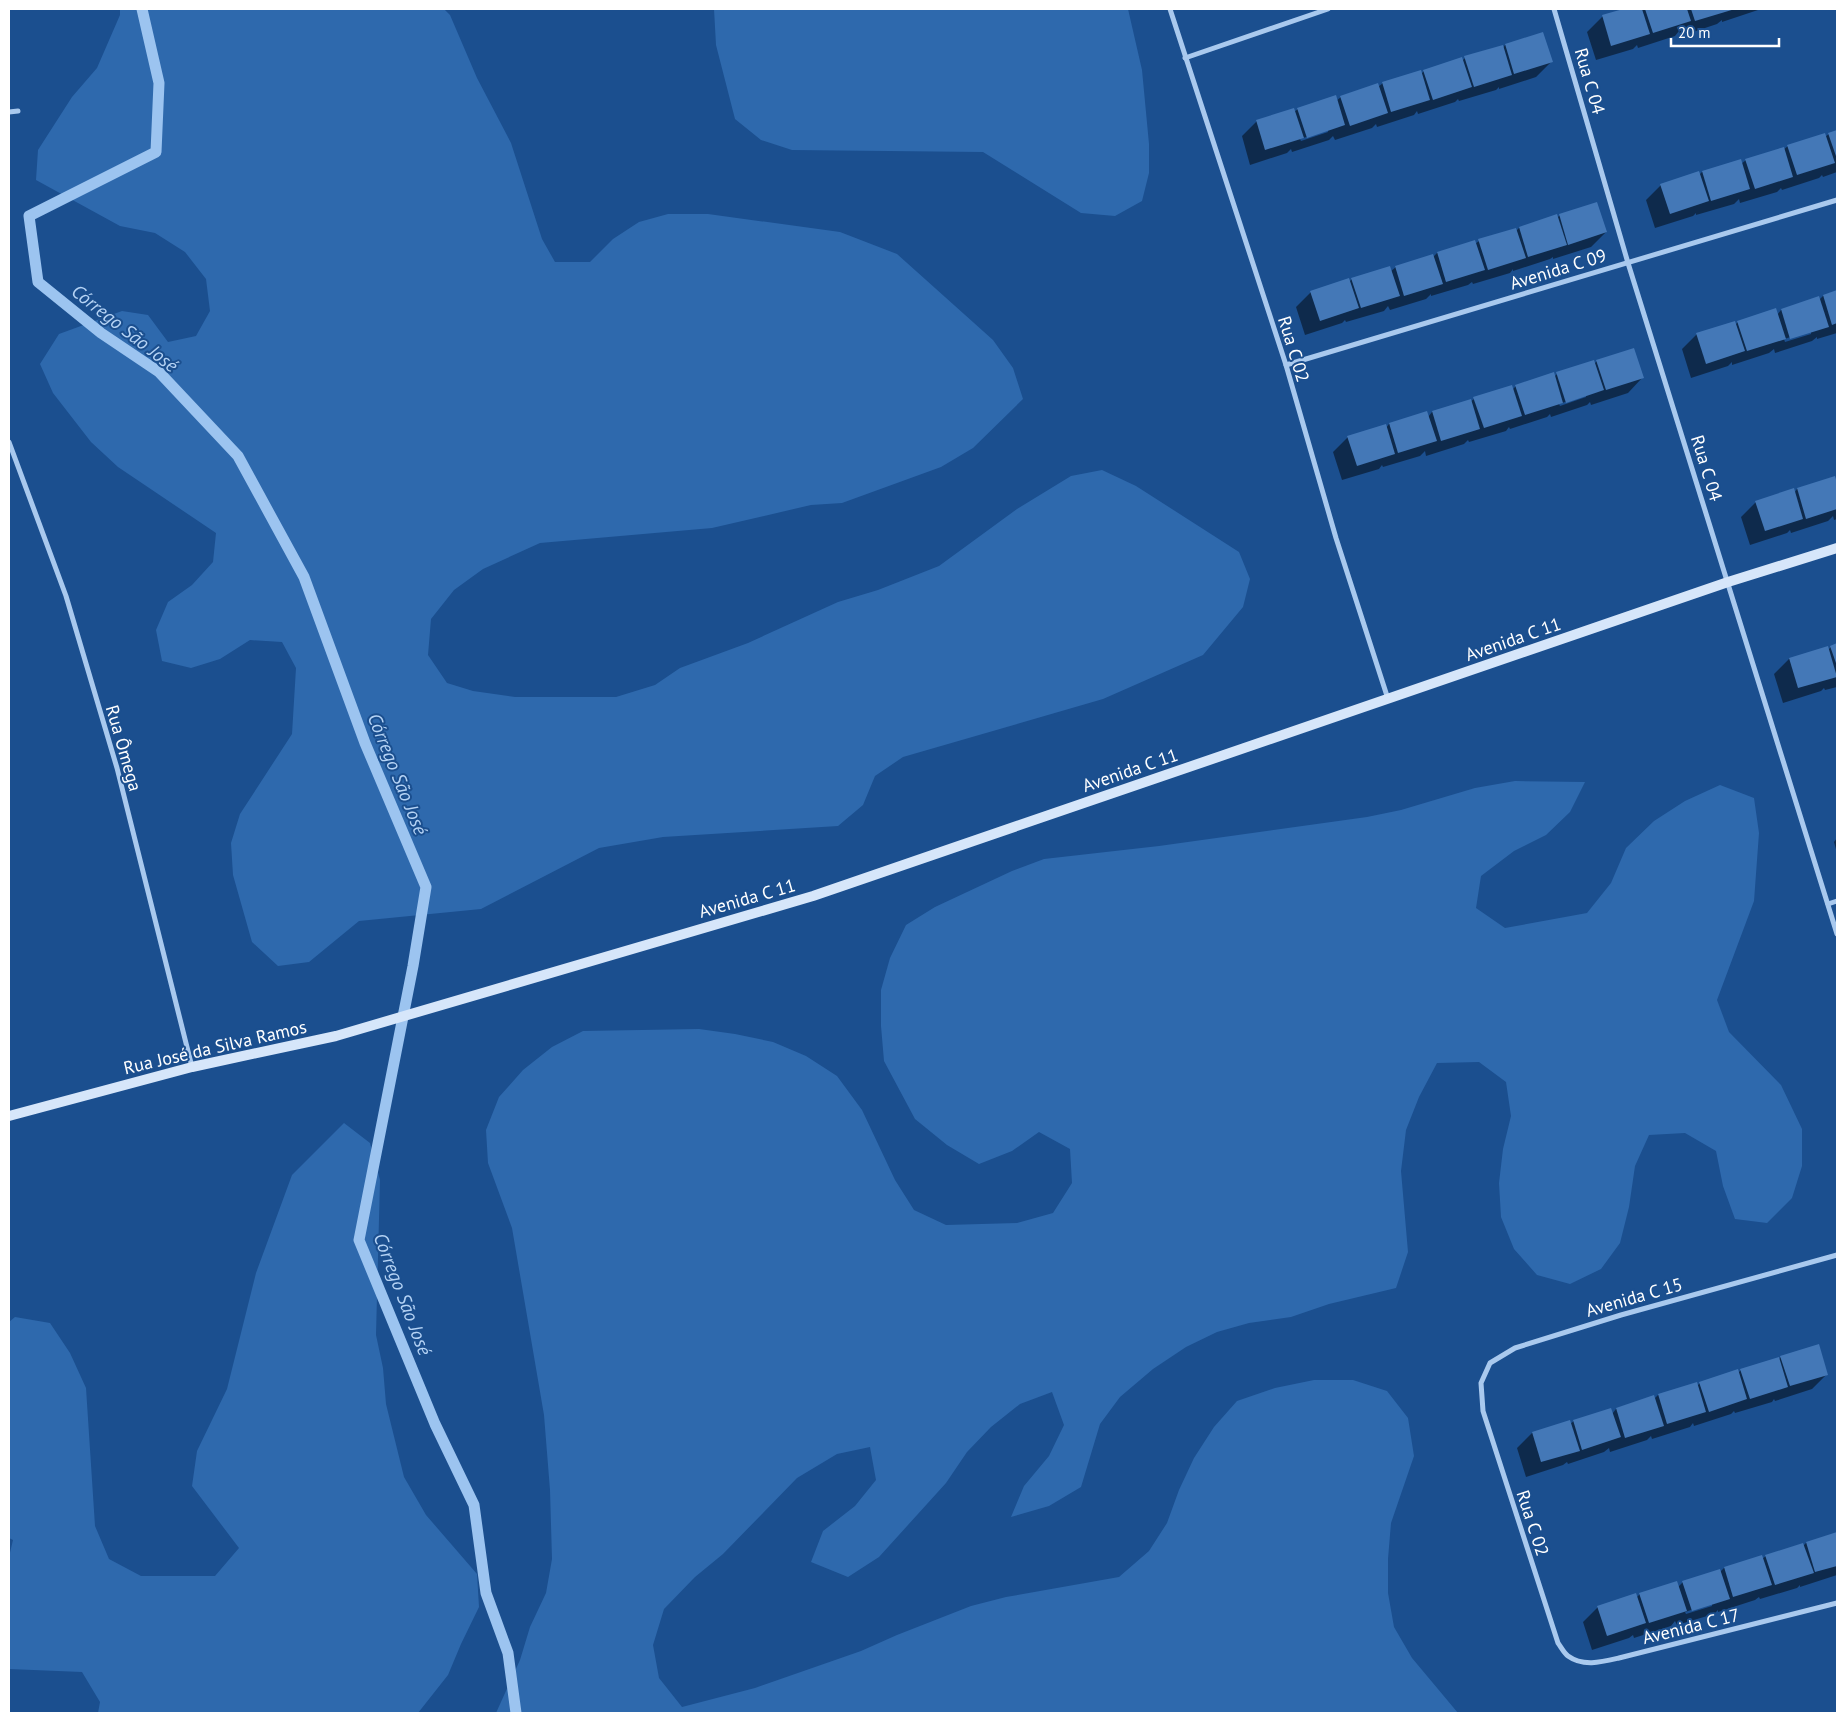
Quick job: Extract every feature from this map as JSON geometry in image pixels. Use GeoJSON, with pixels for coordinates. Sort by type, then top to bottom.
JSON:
{"type":"FeatureCollection","features":[{"type":"Feature","properties":{"kind":"street","name":"Rua C 02"},"geometry":{"type":"LineString","coordinates":[[1170,9],[1286,365],[1336,538],[1388,699]]}},
{"type":"Feature","properties":{"kind":"street"},"geometry":{"type":"LineString","coordinates":[[1185,58],[1328,9]]}},
{"type":"Feature","properties":{"kind":"street","name":"Rua C 04"},"geometry":{"type":"LineString","coordinates":[[1554,9],[1628,263],[1837,934]]}},
{"type":"Feature","properties":{"kind":"street"},"geometry":{"type":"LineString","coordinates":[[9,112],[18,110]]}},
{"type":"Feature","properties":{"kind":"street","name":"Avenida C 09"},"geometry":{"type":"LineString","coordinates":[[1286,365],[1837,200]]}},
{"type":"Feature","properties":{"kind":"street","name":"Rua Ômega"},"geometry":{"type":"LineString","coordinates":[[9,442],[66,596],[117,768],[192,1067]]}},
{"type":"Feature","properties":{"kind":"street","name":"Avenida C 11"},"geometry":{"type":"LineString","coordinates":[[429,1009],[813,896],[1728,582],[1837,548]]}},
{"type":"Feature","properties":{"kind":"street"},"geometry":{"type":"LineString","coordinates":[[1828,904],[1837,901]]}},
{"type":"Feature","properties":{"kind":"street","name":"Rua José da Silva Ramos"},"geometry":{"type":"LineString","coordinates":[[9,1116],[192,1067],[336,1036],[429,1009]]}},
{"type":"Feature","properties":{"kind":"street","name":"Avenida C 15"},"geometry":{"type":"LineString","coordinates":[[1483,1411],[1481,1383],[1490,1363],[1515,1348],[1622,1314],[1837,1254]]}},
{"type":"Feature","properties":{"kind":"street","name":"Rua C 02"},"geometry":{"type":"LineString","coordinates":[[1483,1411],[1558,1643]]}},
{"type":"Feature","properties":{"kind":"street","name":"Avenida C 17"},"geometry":{"type":"LineString","coordinates":[[1558,1643],[1567,1656],[1581,1662],[1597,1663],[1837,1603]]}},
{"type":"Feature","properties":{"kind":"shaded area"},"geometry":{"type":"Polygon","coordinates":[[[120,9],[444,9],[450,15],[477,78],[511,143],[542,239],[555,262],[590,262],[613,239],[639,222],[668,214],[708,214],[840,232],[897,254],[993,340],[1013,368],[1023,399],[973,448],[941,467],[842,503],[811,505],[712,528],[540,543],[483,569],[454,590],[431,619],[428,655],[447,683],[473,691],[515,697],[616,697],[655,685],[680,668],[748,643],[838,602],[878,590],[939,566],[1017,509],[1071,476],[1102,470],[1136,486],[1239,552],[1250,579],[1243,607],[1203,655],[1103,699],[903,757],[875,776],[863,805],[838,826],[663,837],[599,848],[481,909],[359,921],[309,962],[278,966],[252,942],[233,875],[231,843],[240,814],[292,734],[296,668],[282,642],[250,640],[220,659],[191,668],[162,661],[156,630],[168,602],[192,585],[213,562],[216,533],[118,467],[91,442],[53,393],[40,364],[59,334],[122,311],[148,315],[168,342],[196,336],[210,311],[206,279],[185,252],[155,233],[120,226],[36,180],[38,150],[72,97],[97,68],[120,15],[120,9]]]}},
{"type":"Feature","properties":{"kind":"shaded area"},"geometry":{"type":"Polygon","coordinates":[[[714,9],[1128,9],[1142,70],[1149,144],[1149,173],[1142,201],[1115,216],[1081,213],[983,152],[792,150],[761,140],[735,119],[716,45],[714,9]]]}},
{"type":"Feature","properties":{"kind":"shaded area"},"geometry":{"type":"Polygon","coordinates":[[[1515,781],[1585,782],[1570,812],[1546,835],[1514,851],[1481,876],[1476,908],[1505,928],[1587,913],[1611,883],[1626,848],[1654,821],[1685,801],[1720,785],[1754,798],[1759,833],[1754,901],[1717,1000],[1729,1032],[1781,1085],[1802,1129],[1802,1166],[1792,1198],[1767,1223],[1735,1219],[1723,1186],[1716,1151],[1685,1133],[1649,1135],[1635,1166],[1629,1207],[1620,1243],[1601,1269],[1570,1284],[1537,1275],[1514,1249],[1501,1217],[1499,1183],[1503,1149],[1511,1116],[1506,1082],[1479,1062],[1437,1063],[1419,1097],[1406,1130],[1401,1171],[1408,1252],[1396,1288],[1329,1304],[1291,1317],[1249,1323],[1217,1332],[1186,1347],[1153,1369],[1120,1397],[1100,1424],[1081,1487],[1049,1506],[1011,1517],[1024,1486],[1049,1456],[1064,1425],[1052,1392],[1020,1404],[991,1427],[967,1452],[946,1483],[879,1557],[848,1577],[811,1562],[823,1531],[855,1506],[876,1480],[870,1447],[837,1454],[797,1478],[723,1554],[695,1577],[664,1609],[653,1645],[659,1678],[682,1707],[755,1688],[861,1651],[971,1606],[1006,1597],[1119,1577],[1149,1551],[1167,1523],[1179,1490],[1194,1458],[1214,1427],[1237,1401],[1275,1388],[1314,1380],[1353,1380],[1387,1391],[1408,1418],[1414,1456],[1391,1523],[1388,1593],[1394,1627],[1412,1658],[1458,1713],[496,1713],[520,1660],[530,1627],[546,1593],[552,1559],[550,1490],[544,1415],[512,1228],[488,1163],[486,1130],[499,1097],[523,1070],[552,1047],[583,1031],[699,1029],[773,1042],[806,1056],[837,1076],[862,1110],[895,1180],[914,1210],[946,1225],[1017,1223],[1053,1213],[1072,1183],[1070,1149],[1039,1132],[1012,1151],[979,1164],[947,1145],[915,1119],[884,1061],[881,1026],[881,990],[890,958],[906,925],[935,907],[1012,871],[1044,859],[1159,846],[1367,817],[1401,810],[1475,788],[1515,781]]]}},
{"type":"Feature","properties":{"kind":"shaded area"},"geometry":{"type":"Polygon","coordinates":[[[344,1123],[370,1143],[380,1180],[376,1335],[383,1368],[386,1404],[404,1477],[426,1515],[477,1574],[479,1607],[448,1675],[418,1713],[98,1713],[100,1702],[82,1672],[9,1669],[9,1557],[13,1540],[9,1538],[9,1322],[15,1317],[50,1323],[70,1353],[86,1388],[95,1526],[109,1559],[141,1576],[215,1576],[239,1548],[192,1486],[197,1451],[227,1389],[256,1273],[292,1175],[344,1123]]]}},
{"type":"Feature","properties":{"kind":"building"},"geometry":{"type":"Polygon","coordinates":[[[1623,9],[1642,9],[1650,34],[1611,46],[1602,15],[1623,9]]]}},
{"type":"Feature","properties":{"kind":"building"},"geometry":{"type":"Polygon","coordinates":[[[1645,9],[1687,9],[1691,21],[1653,33],[1645,9]]]}},
{"type":"Feature","properties":{"kind":"building"},"geometry":{"type":"Polygon","coordinates":[[[1691,9],[1735,9],[1695,21],[1691,9]]]}},
{"type":"Feature","properties":{"kind":"building"},"geometry":{"type":"Polygon","coordinates":[[[1543,32],[1553,62],[1514,74],[1505,44],[1543,32]]]}},
{"type":"Feature","properties":{"kind":"building"},"geometry":{"type":"Polygon","coordinates":[[[1503,45],[1512,75],[1474,87],[1464,56],[1503,45]]]}},
{"type":"Feature","properties":{"kind":"building"},"geometry":{"type":"Polygon","coordinates":[[[1462,57],[1472,87],[1433,100],[1423,70],[1462,57]]]}},
{"type":"Feature","properties":{"kind":"building"},"geometry":{"type":"Polygon","coordinates":[[[1421,70],[1430,100],[1391,112],[1382,82],[1421,70]]]}},
{"type":"Feature","properties":{"kind":"building"},"geometry":{"type":"Polygon","coordinates":[[[1378,83],[1388,113],[1350,126],[1340,96],[1378,83]]]}},
{"type":"Feature","properties":{"kind":"building"},"geometry":{"type":"Polygon","coordinates":[[[1336,95],[1345,125],[1307,138],[1297,108],[1336,95]]]}},
{"type":"Feature","properties":{"kind":"building"},"geometry":{"type":"Polygon","coordinates":[[[1294,108],[1304,138],[1265,150],[1256,120],[1294,108]]]}},
{"type":"Feature","properties":{"kind":"building"},"geometry":{"type":"Polygon","coordinates":[[[1837,130],[1837,159],[1828,133],[1837,130]]]}},
{"type":"Feature","properties":{"kind":"building"},"geometry":{"type":"Polygon","coordinates":[[[1825,133],[1835,163],[1797,175],[1787,145],[1825,133]]]}},
{"type":"Feature","properties":{"kind":"building"},"geometry":{"type":"Polygon","coordinates":[[[1784,147],[1793,177],[1755,189],[1745,159],[1784,147]]]}},
{"type":"Feature","properties":{"kind":"building"},"geometry":{"type":"Polygon","coordinates":[[[1741,159],[1750,189],[1711,201],[1702,171],[1741,159]]]}},
{"type":"Feature","properties":{"kind":"building"},"geometry":{"type":"Polygon","coordinates":[[[1699,171],[1709,201],[1670,214],[1660,184],[1699,171]]]}},
{"type":"Feature","properties":{"kind":"building"},"geometry":{"type":"Polygon","coordinates":[[[1597,202],[1607,232],[1568,245],[1559,214],[1597,202]]]}},
{"type":"Feature","properties":{"kind":"building"},"geometry":{"type":"Polygon","coordinates":[[[1557,214],[1567,245],[1528,257],[1519,227],[1557,214]]]}},
{"type":"Feature","properties":{"kind":"building"},"geometry":{"type":"Polygon","coordinates":[[[1516,228],[1526,258],[1488,270],[1478,239],[1516,228]]]}},
{"type":"Feature","properties":{"kind":"building"},"geometry":{"type":"Polygon","coordinates":[[[1475,240],[1485,270],[1446,282],[1437,252],[1475,240]]]}},
{"type":"Feature","properties":{"kind":"building"},"geometry":{"type":"Polygon","coordinates":[[[1433,254],[1443,284],[1404,296],[1395,266],[1433,254]]]}},
{"type":"Feature","properties":{"kind":"building"},"geometry":{"type":"Polygon","coordinates":[[[1390,266],[1400,296],[1361,308],[1351,278],[1390,266]]]}},
{"type":"Feature","properties":{"kind":"building"},"geometry":{"type":"Polygon","coordinates":[[[1349,278],[1359,308],[1320,321],[1310,291],[1349,278]]]}},
{"type":"Feature","properties":{"kind":"building"},"geometry":{"type":"Polygon","coordinates":[[[1837,290],[1837,323],[1832,325],[1823,295],[1837,290]]]}},
{"type":"Feature","properties":{"kind":"building"},"geometry":{"type":"Polygon","coordinates":[[[1819,296],[1829,327],[1790,339],[1781,309],[1819,296]]]}},
{"type":"Feature","properties":{"kind":"building"},"geometry":{"type":"Polygon","coordinates":[[[1776,308],[1786,339],[1747,351],[1737,321],[1776,308]]]}},
{"type":"Feature","properties":{"kind":"building"},"geometry":{"type":"Polygon","coordinates":[[[1735,321],[1745,351],[1706,364],[1696,333],[1735,321]]]}},
{"type":"Feature","properties":{"kind":"building"},"geometry":{"type":"Polygon","coordinates":[[[1634,348],[1644,378],[1606,390],[1596,360],[1634,348]]]}},
{"type":"Feature","properties":{"kind":"building"},"geometry":{"type":"Polygon","coordinates":[[[1594,360],[1604,390],[1566,403],[1556,372],[1594,360]]]}},
{"type":"Feature","properties":{"kind":"building"},"geometry":{"type":"Polygon","coordinates":[[[1554,372],[1563,403],[1525,415],[1515,385],[1554,372]]]}},
{"type":"Feature","properties":{"kind":"building"},"geometry":{"type":"Polygon","coordinates":[[[1512,385],[1522,416],[1484,428],[1473,397],[1512,385]]]}},
{"type":"Feature","properties":{"kind":"building"},"geometry":{"type":"Polygon","coordinates":[[[1471,399],[1480,429],[1441,441],[1432,411],[1471,399]]]}},
{"type":"Feature","properties":{"kind":"building"},"geometry":{"type":"Polygon","coordinates":[[[1427,411],[1437,441],[1398,453],[1389,423],[1427,411]]]}},
{"type":"Feature","properties":{"kind":"building"},"geometry":{"type":"Polygon","coordinates":[[[1386,424],[1395,454],[1357,466],[1347,436],[1386,424]]]}},
{"type":"Feature","properties":{"kind":"building"},"geometry":{"type":"Polygon","coordinates":[[[1835,476],[1837,483],[1837,509],[1806,519],[1797,488],[1835,476]]]}},
{"type":"Feature","properties":{"kind":"building"},"geometry":{"type":"Polygon","coordinates":[[[1794,488],[1803,519],[1765,531],[1755,501],[1794,488]]]}},
{"type":"Feature","properties":{"kind":"building"},"geometry":{"type":"Polygon","coordinates":[[[1837,643],[1837,666],[1830,646],[1837,643]]]}},
{"type":"Feature","properties":{"kind":"building"},"geometry":{"type":"Polygon","coordinates":[[[1828,646],[1837,677],[1798,688],[1789,658],[1828,646]]]}},
{"type":"Feature","properties":{"kind":"building"},"geometry":{"type":"Polygon","coordinates":[[[1819,1344],[1828,1375],[1790,1386],[1780,1356],[1819,1344]]]}},
{"type":"Feature","properties":{"kind":"building"},"geometry":{"type":"Polygon","coordinates":[[[1779,1357],[1788,1387],[1750,1399],[1740,1369],[1779,1357]]]}},
{"type":"Feature","properties":{"kind":"building"},"geometry":{"type":"Polygon","coordinates":[[[1738,1369],[1747,1399],[1709,1412],[1699,1382],[1738,1369]]]}},
{"type":"Feature","properties":{"kind":"building"},"geometry":{"type":"Polygon","coordinates":[[[1697,1382],[1706,1412],[1667,1424],[1658,1394],[1697,1382]]]}},
{"type":"Feature","properties":{"kind":"building"},"geometry":{"type":"Polygon","coordinates":[[[1654,1395],[1664,1426],[1625,1438],[1616,1408],[1654,1395]]]}},
{"type":"Feature","properties":{"kind":"building"},"geometry":{"type":"Polygon","coordinates":[[[1611,1408],[1621,1437],[1582,1450],[1573,1420],[1611,1408]]]}},
{"type":"Feature","properties":{"kind":"building"},"geometry":{"type":"Polygon","coordinates":[[[1570,1420],[1580,1451],[1541,1462],[1532,1432],[1570,1420]]]}},
{"type":"Feature","properties":{"kind":"building"},"geometry":{"type":"Polygon","coordinates":[[[1837,1532],[1837,1566],[1815,1572],[1806,1542],[1837,1532]]]}},
{"type":"Feature","properties":{"kind":"building"},"geometry":{"type":"Polygon","coordinates":[[[1803,1543],[1814,1573],[1775,1585],[1765,1555],[1803,1543]]]}},
{"type":"Feature","properties":{"kind":"building"},"geometry":{"type":"Polygon","coordinates":[[[1762,1555],[1772,1585],[1733,1597],[1724,1567],[1762,1555]]]}},
{"type":"Feature","properties":{"kind":"building"},"geometry":{"type":"Polygon","coordinates":[[[1720,1569],[1730,1599],[1692,1611],[1682,1581],[1720,1569]]]}},
{"type":"Feature","properties":{"kind":"building"},"geometry":{"type":"Polygon","coordinates":[[[1677,1581],[1687,1611],[1649,1623],[1639,1593],[1677,1581]]]}},
{"type":"Feature","properties":{"kind":"building"},"geometry":{"type":"Polygon","coordinates":[[[1636,1593],[1646,1623],[1607,1636],[1597,1606],[1636,1593]]]}},
{"type":"Feature","properties":{"kind":"waterway","name":"Córrego São José"},"geometry":{"type":"LineString","coordinates":[[142,9],[159,83],[156,152],[29,216],[38,282],[101,333],[159,372],[238,456],[304,577],[365,743],[426,887],[413,966],[359,1240],[435,1424],[474,1505],[486,1593],[508,1653],[516,1713]]}}]}
